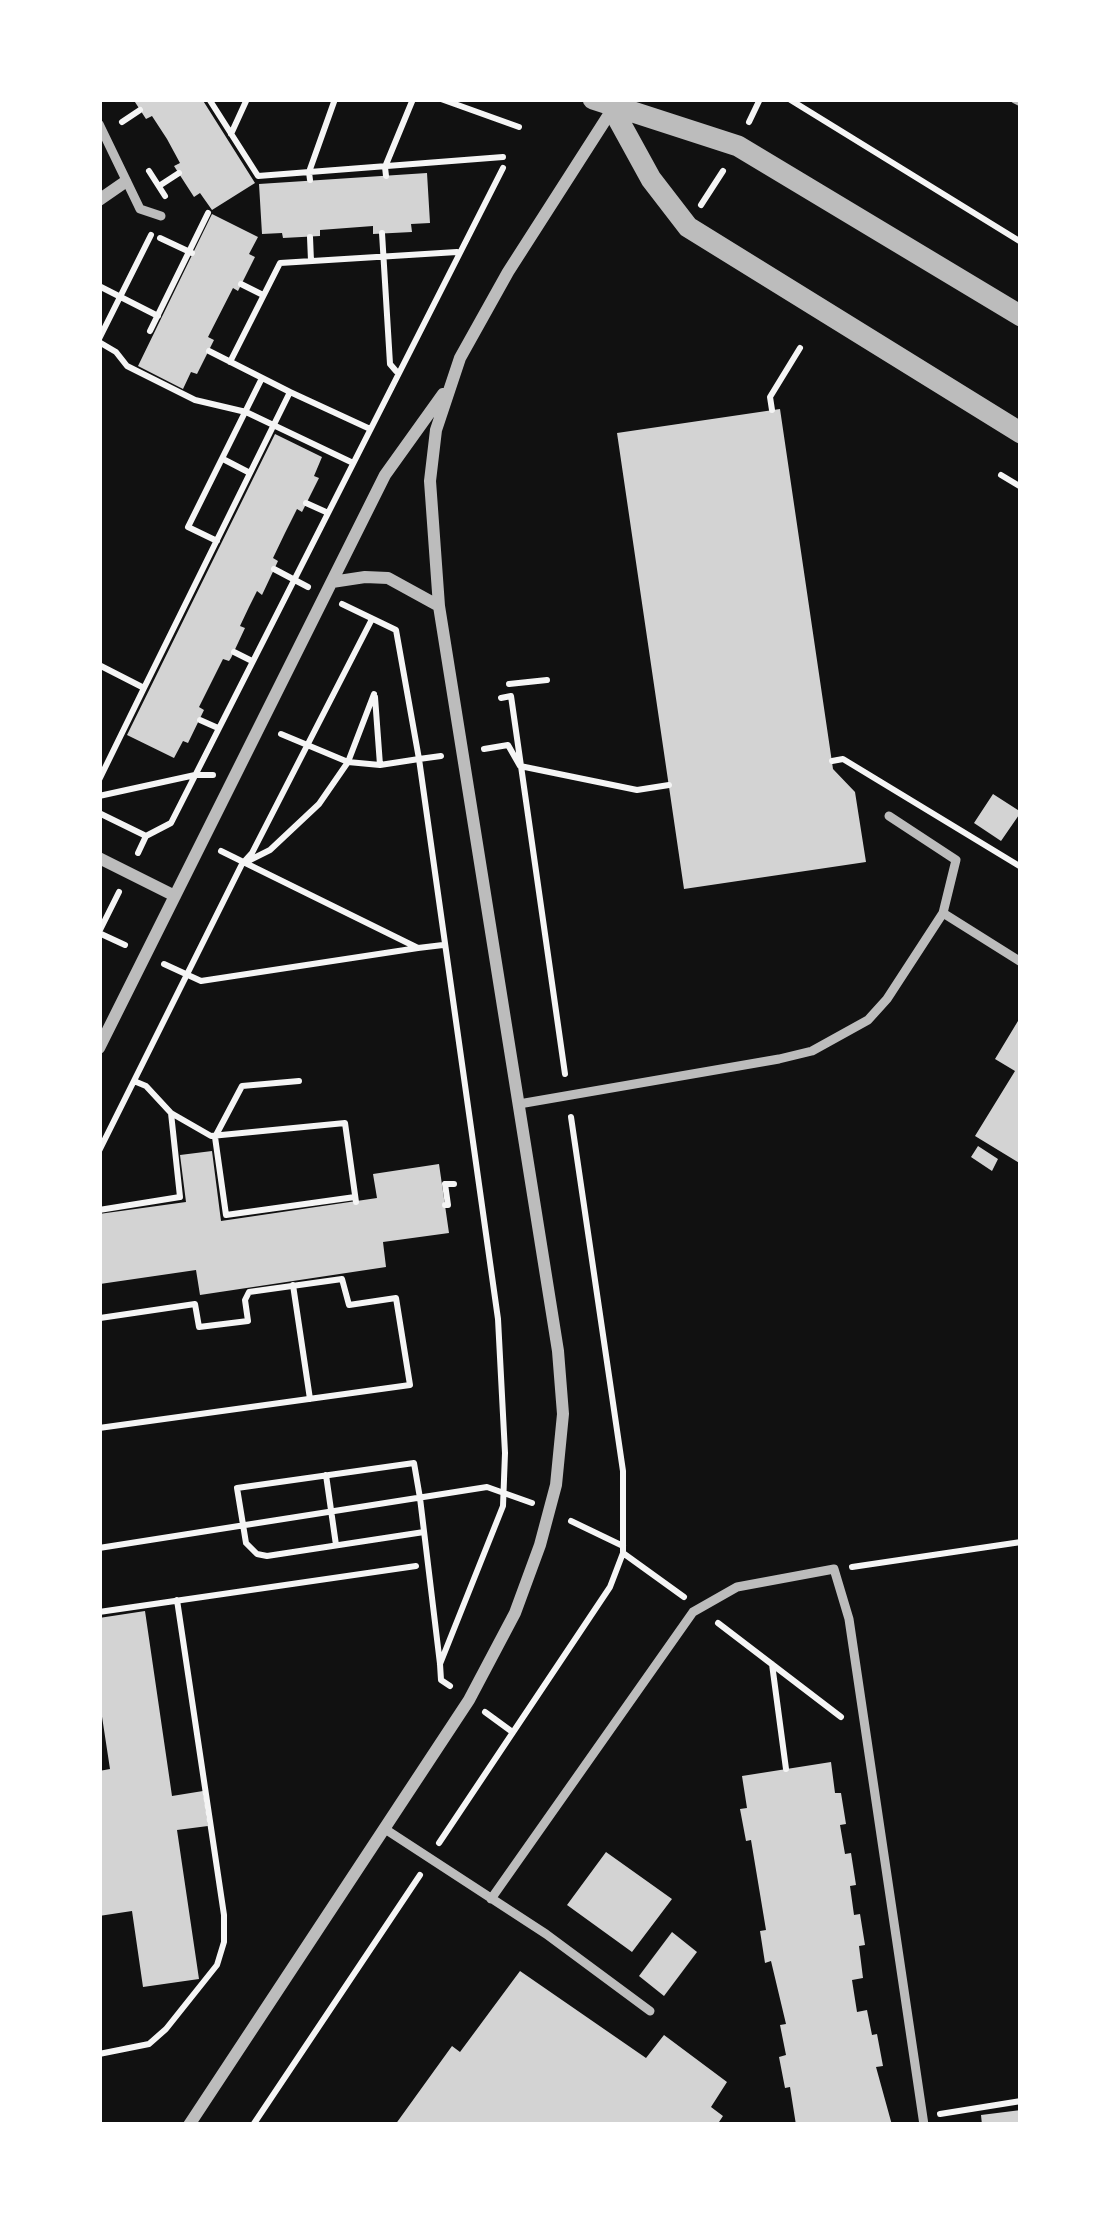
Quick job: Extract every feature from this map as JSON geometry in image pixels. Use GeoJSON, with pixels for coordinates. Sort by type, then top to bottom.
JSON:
{"type":"FeatureCollection","features":[{"type":"Feature","properties":{"kind":"street"},"geometry":{"type":"LineString","coordinates":[[608,102],[738,146],[1021,316]]}},
{"type":"Feature","properties":{"kind":"street"},"geometry":{"type":"LineString","coordinates":[[608,102],[651,179],[688,227],[1021,433]]}},
{"type":"Feature","properties":{"kind":"street"},"geometry":{"type":"LineString","coordinates":[[99,1048],[400,448],[447,388],[508,272],[608,102]]}},
{"type":"Feature","properties":{"kind":"street"},"geometry":{"type":"LineString","coordinates":[[99,200],[125,182]]}},
{"type":"Feature","properties":{"kind":"street"},"geometry":{"type":"LineString","coordinates":[[189,2125],[386,1829],[499,1647],[528,1580],[549,1512],[561,1448],[561,1381],[439,606],[429,505],[432,454],[447,388]]}},
{"type":"Feature","properties":{"kind":"street"},"geometry":{"type":"LineString","coordinates":[[332,582],[388,578],[439,606]]}},
{"type":"Feature","properties":{"kind":"street"},"geometry":{"type":"LineString","coordinates":[[99,857],[176,896]]}},
{"type":"Feature","properties":{"kind":"lane"},"geometry":{"type":"LineString","coordinates":[[99,124],[140,209],[161,216]]}},
{"type":"Feature","properties":{"kind":"lane"},"geometry":{"type":"LineString","coordinates":[[519,1105],[756,1065],[812,1051],[868,1020],[943,913],[956,860],[890,816]]}},
{"type":"Feature","properties":{"kind":"lane"},"geometry":{"type":"LineString","coordinates":[[943,913],[1021,962]]}},
{"type":"Feature","properties":{"kind":"lane"},"geometry":{"type":"LineString","coordinates":[[490,1899],[698,1607],[737,1587],[834,1569],[842,1587],[868,1738],[924,2121]]}},
{"type":"Feature","properties":{"kind":"lane"},"geometry":{"type":"LineString","coordinates":[[386,1829],[546,1934],[650,2011]]}},
{"type":"Feature","properties":{"kind":"path"},"geometry":{"type":"LineString","coordinates":[[209,99],[258,176],[385,171],[502,157]]}},
{"type":"Feature","properties":{"kind":"path"},"geometry":{"type":"LineString","coordinates":[[232,139],[247,99]]}},
{"type":"Feature","properties":{"kind":"path"},"geometry":{"type":"LineString","coordinates":[[309,176],[335,99]]}},
{"type":"Feature","properties":{"kind":"path"},"geometry":{"type":"LineString","coordinates":[[385,171],[413,99]]}},
{"type":"Feature","properties":{"kind":"path"},"geometry":{"type":"LineString","coordinates":[[441,99],[519,127]]}},
{"type":"Feature","properties":{"kind":"path"},"geometry":{"type":"LineString","coordinates":[[688,227],[738,146],[760,99]]}},
{"type":"Feature","properties":{"kind":"path"},"geometry":{"type":"LineString","coordinates":[[789,99],[1021,242]]}},
{"type":"Feature","properties":{"kind":"path"},"geometry":{"type":"LineString","coordinates":[[118,124],[140,110]]}},
{"type":"Feature","properties":{"kind":"path"},"geometry":{"type":"LineString","coordinates":[[443,944],[201,981],[99,932],[102,915],[146,836],[171,823],[503,168]]}},
{"type":"Feature","properties":{"kind":"path"},"geometry":{"type":"LineString","coordinates":[[158,186],[179,173]]}},
{"type":"Feature","properties":{"kind":"path"},"geometry":{"type":"LineString","coordinates":[[150,331],[208,213]]}},
{"type":"Feature","properties":{"kind":"path"},"geometry":{"type":"LineString","coordinates":[[382,233],[390,364],[396,372]]}},
{"type":"Feature","properties":{"kind":"path"},"geometry":{"type":"LineString","coordinates":[[152,234],[191,253]]}},
{"type":"Feature","properties":{"kind":"path"},"geometry":{"type":"LineString","coordinates":[[310,237],[311,261]]}},
{"type":"Feature","properties":{"kind":"path"},"geometry":{"type":"LineString","coordinates":[[230,362],[280,263],[457,252]]}},
{"type":"Feature","properties":{"kind":"path"},"geometry":{"type":"LineString","coordinates":[[242,284],[263,295]]}},
{"type":"Feature","properties":{"kind":"path"},"geometry":{"type":"LineString","coordinates":[[99,286],[159,317]]}},
{"type":"Feature","properties":{"kind":"path"},"geometry":{"type":"LineString","coordinates":[[99,342],[116,352],[127,367],[195,400],[246,412],[351,462]]}},
{"type":"Feature","properties":{"kind":"path"},"geometry":{"type":"LineString","coordinates":[[772,410],[770,397],[800,348]]}},
{"type":"Feature","properties":{"kind":"path"},"geometry":{"type":"LineString","coordinates":[[208,350],[368,428]]}},
{"type":"Feature","properties":{"kind":"path"},"geometry":{"type":"LineString","coordinates":[[217,541],[188,527],[262,378]]}},
{"type":"Feature","properties":{"kind":"path"},"geometry":{"type":"LineString","coordinates":[[99,781],[290,392]]}},
{"type":"Feature","properties":{"kind":"path"},"geometry":{"type":"LineString","coordinates":[[223,459],[250,473]]}},
{"type":"Feature","properties":{"kind":"path"},"geometry":{"type":"LineString","coordinates":[[1001,475],[1021,488]]}},
{"type":"Feature","properties":{"kind":"path"},"geometry":{"type":"LineString","coordinates":[[306,503],[326,512]]}},
{"type":"Feature","properties":{"kind":"path"},"geometry":{"type":"LineString","coordinates":[[99,1151],[242,864],[252,853],[372,619]]}},
{"type":"Feature","properties":{"kind":"path"},"geometry":{"type":"LineString","coordinates":[[399,639],[498,1318],[503,1507],[440,1664]]}},
{"type":"Feature","properties":{"kind":"path"},"geometry":{"type":"LineString","coordinates":[[233,652],[252,661]]}},
{"type":"Feature","properties":{"kind":"path"},"geometry":{"type":"LineString","coordinates":[[99,665],[144,688]]}},
{"type":"Feature","properties":{"kind":"path"},"geometry":{"type":"LineString","coordinates":[[509,684],[547,680]]}},
{"type":"Feature","properties":{"kind":"path"},"geometry":{"type":"LineString","coordinates":[[236,694],[254,704],[261,724],[348,762],[380,765],[508,745],[520,766],[637,790],[669,785]]}},
{"type":"Feature","properties":{"kind":"path"},"geometry":{"type":"LineString","coordinates":[[242,864],[260,858],[319,804],[348,762],[374,694],[380,765]]}},
{"type":"Feature","properties":{"kind":"path"},"geometry":{"type":"LineString","coordinates":[[253,2125],[610,1587],[623,1550],[622,1471],[569,1097],[511,696],[501,698]]}},
{"type":"Feature","properties":{"kind":"path"},"geometry":{"type":"LineString","coordinates":[[200,719],[218,728]]}},
{"type":"Feature","properties":{"kind":"path"},"geometry":{"type":"LineString","coordinates":[[832,761],[843,759],[1020,865]]}},
{"type":"Feature","properties":{"kind":"path"},"geometry":{"type":"LineString","coordinates":[[99,796],[195,775],[236,775]]}},
{"type":"Feature","properties":{"kind":"path"},"geometry":{"type":"LineString","coordinates":[[99,813],[146,836]]}},
{"type":"Feature","properties":{"kind":"path"},"geometry":{"type":"LineString","coordinates":[[171,823],[242,864],[418,948]]}},
{"type":"Feature","properties":{"kind":"path"},"geometry":{"type":"LineString","coordinates":[[134,1081],[146,1086],[171,1113],[215,1137],[346,1123],[355,1199],[226,1216],[215,1137],[242,1086],[299,1081]]}},
{"type":"Feature","properties":{"kind":"path"},"geometry":{"type":"LineString","coordinates":[[99,1210],[180,1197],[171,1113]]}},
{"type":"Feature","properties":{"kind":"path"},"geometry":{"type":"LineString","coordinates":[[445,1205],[446,1184],[454,1184]]}},
{"type":"Feature","properties":{"kind":"path"},"geometry":{"type":"LineString","coordinates":[[99,1317],[195,1304],[199,1327],[248,1321],[245,1300],[249,1292],[342,1279],[349,1305],[396,1298],[410,1385],[99,1428]]}},
{"type":"Feature","properties":{"kind":"path"},"geometry":{"type":"LineString","coordinates":[[292,1283],[310,1399]]}},
{"type":"Feature","properties":{"kind":"path"},"geometry":{"type":"LineString","coordinates":[[424,1532],[267,1556],[250,1549],[236,1488],[414,1462],[420,1498],[440,1664],[441,1680],[453,1688]]}},
{"type":"Feature","properties":{"kind":"path"},"geometry":{"type":"LineString","coordinates":[[326,1475],[336,1545]]}},
{"type":"Feature","properties":{"kind":"path"},"geometry":{"type":"LineString","coordinates":[[99,1548],[487,1487],[623,1550],[868,1738]]}},
{"type":"Feature","properties":{"kind":"path"},"geometry":{"type":"LineString","coordinates":[[834,1569],[1021,1542]]}},
{"type":"Feature","properties":{"kind":"path"},"geometry":{"type":"LineString","coordinates":[[99,1612],[416,1566]]}},
{"type":"Feature","properties":{"kind":"path"},"geometry":{"type":"LineString","coordinates":[[99,2054],[149,2044],[166,2029],[217,1965],[224,1942],[224,1915],[177,1600]]}},
{"type":"Feature","properties":{"kind":"path"},"geometry":{"type":"LineString","coordinates":[[772,1664],[786,1769]]}},
{"type":"Feature","properties":{"kind":"path"},"geometry":{"type":"LineString","coordinates":[[924,2121],[1021,2102]]}},
{"type":"Feature","properties":{"kind":"building"},"geometry":{"type":"Polygon","coordinates":[[[133,99],[202,99],[255,183],[212,210],[200,193],[194,197],[174,166],[180,163],[167,139],[133,99]]]}},
{"type":"Feature","properties":{"kind":"building"},"geometry":{"type":"Polygon","coordinates":[[[427,173],[430,223],[411,224],[412,232],[373,234],[373,226],[320,230],[320,236],[262,234],[259,184],[427,173]]]}},
{"type":"Feature","properties":{"kind":"building"},"geometry":{"type":"Polygon","coordinates":[[[212,214],[258,237],[249,254],[255,257],[208,337],[214,340],[197,374],[191,372],[183,389],[138,366],[212,214]]]}},
{"type":"Feature","properties":{"kind":"building"},"geometry":{"type":"Polygon","coordinates":[[[780,409],[833,769],[855,792],[866,862],[684,889],[617,433],[780,409]]]}},
{"type":"Feature","properties":{"kind":"building"},"geometry":{"type":"Polygon","coordinates":[[[275,434],[322,457],[314,476],[319,478],[285,533],[273,558],[278,561],[262,595],[257,591],[249,607],[231,658],[223,659],[199,707],[204,710],[188,743],[183,741],[174,758],[127,735],[275,434]]]}},
{"type":"Feature","properties":{"kind":"building"},"geometry":{"type":"Polygon","coordinates":[[[993,794],[1021,812],[1001,841],[974,823],[993,794]]]}},
{"type":"Feature","properties":{"kind":"building"},"geometry":{"type":"Polygon","coordinates":[[[1021,1016],[1021,1164],[975,1136],[1015,1071],[995,1059],[1021,1016]]]}},
{"type":"Feature","properties":{"kind":"building"},"geometry":{"type":"Polygon","coordinates":[[[978,1146],[998,1159],[992,1171],[971,1157],[978,1146]]]}},
{"type":"Feature","properties":{"kind":"building"},"geometry":{"type":"Polygon","coordinates":[[[212,1151],[221,1221],[377,1198],[373,1174],[439,1164],[449,1233],[383,1242],[386,1267],[200,1295],[196,1270],[100,1284],[99,1214],[186,1202],[180,1155],[212,1151]]]}},
{"type":"Feature","properties":{"kind":"building"},"geometry":{"type":"Polygon","coordinates":[[[145,1611],[172,1796],[203,1791],[208,1826],[177,1830],[199,1979],[143,1987],[132,1911],[99,1916],[99,1771],[110,1769],[99,1697],[99,1618],[145,1611]]]}},
{"type":"Feature","properties":{"kind":"building"},"geometry":{"type":"Polygon","coordinates":[[[831,1762],[846,1824],[840,1825],[845,1854],[851,1853],[856,1885],[850,1886],[854,1915],[860,1914],[865,1945],[859,1946],[863,1978],[852,1980],[857,2012],[867,2010],[872,2035],[877,2034],[883,2066],[876,2067],[892,2125],[796,2125],[779,2057],[786,2055],[780,2025],[786,2024],[771,1961],[765,1963],[760,1931],[766,1930],[751,1840],[746,1841],[740,1809],[747,1808],[742,1776],[831,1762]]]}},
{"type":"Feature","properties":{"kind":"building"},"geometry":{"type":"Polygon","coordinates":[[[606,1852],[672,1899],[632,1952],[567,1905],[606,1852]]]}},
{"type":"Feature","properties":{"kind":"building"},"geometry":{"type":"Polygon","coordinates":[[[672,1932],[697,1952],[664,1996],[639,1976],[672,1932]]]}},
{"type":"Feature","properties":{"kind":"building"},"geometry":{"type":"Polygon","coordinates":[[[520,1971],[646,2058],[664,2035],[727,2082],[711,2107],[723,2116],[717,2125],[395,2125],[452,2046],[460,2052],[520,1971]]]}},
{"type":"Feature","properties":{"kind":"building"},"geometry":{"type":"Polygon","coordinates":[[[1021,2110],[1021,2125],[982,2125],[981,2115],[1021,2110]]]}}]}
